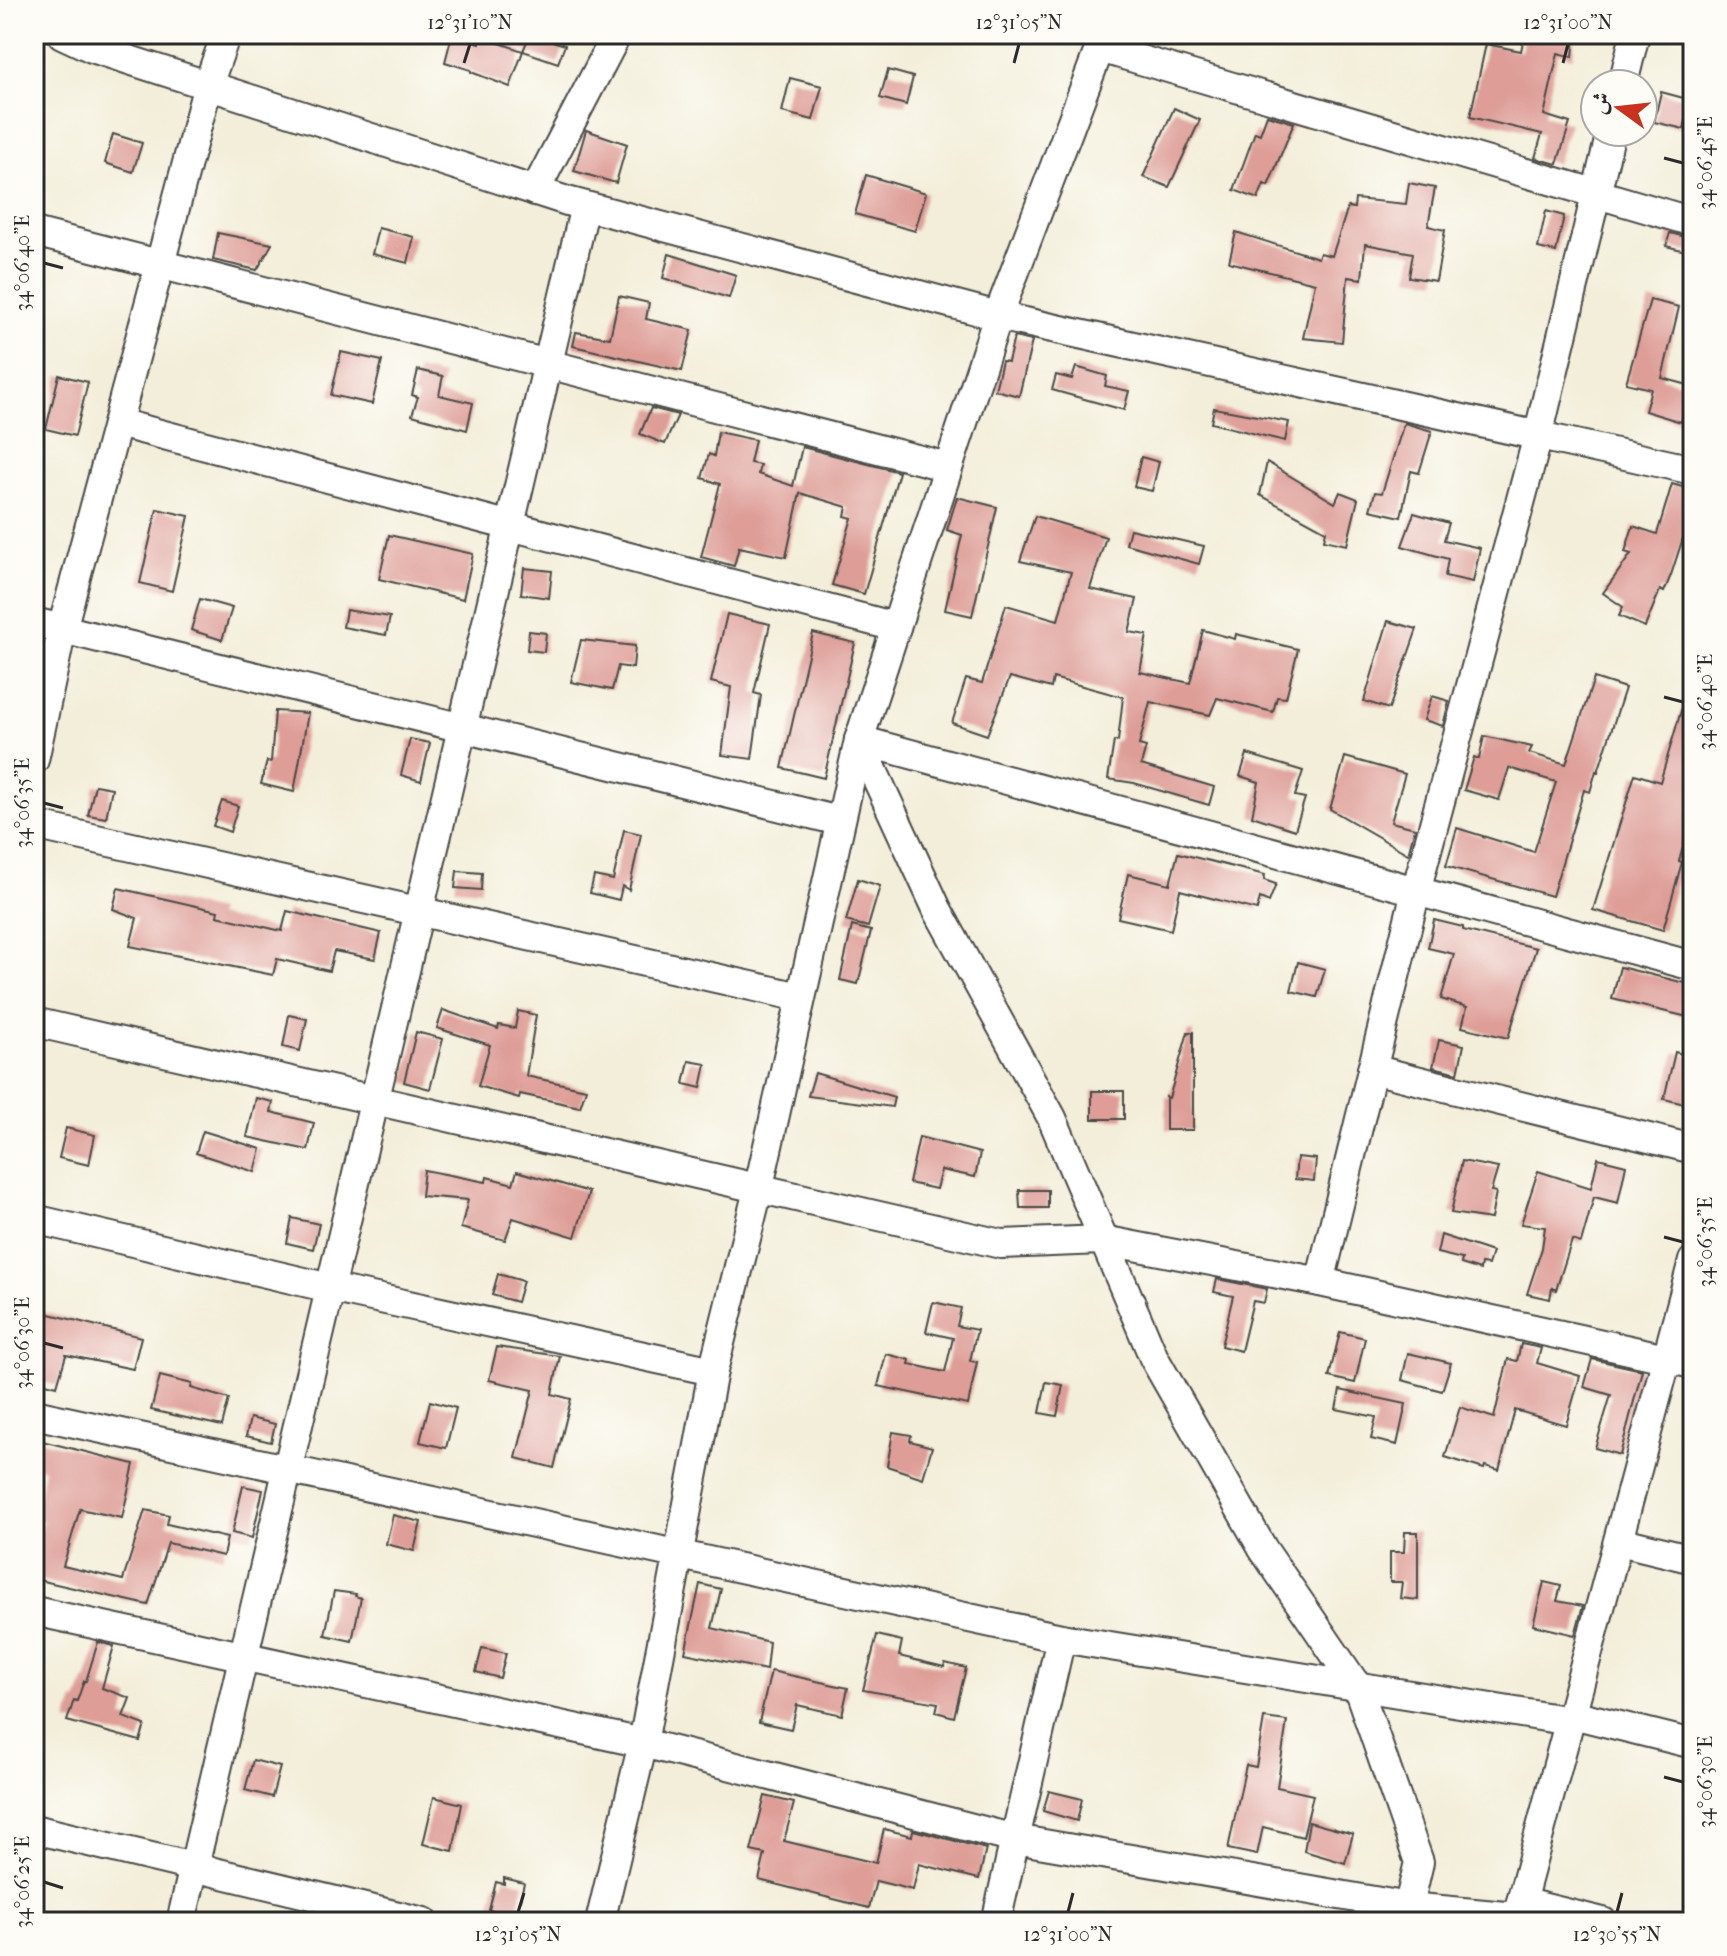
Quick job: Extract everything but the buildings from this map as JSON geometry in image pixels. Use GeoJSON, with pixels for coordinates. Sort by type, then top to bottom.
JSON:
{"type":"FeatureCollection","features":[{"type":"Feature","properties":{"kind":"street"},"geometry":{"type":"LineString","coordinates":[[62,34],[92,48],[585,206],[998,316],[1693,470]]}},
{"type":"Feature","properties":{"kind":"street"},"geometry":{"type":"LineString","coordinates":[[34,760],[62,629],[208,85],[226,34]]}},
{"type":"Feature","properties":{"kind":"street"},"geometry":{"type":"LineString","coordinates":[[535,191],[617,34]]}},
{"type":"Feature","properties":{"kind":"street"},"geometry":{"type":"LineString","coordinates":[[1627,68],[1635,34]]}},
{"type":"Feature","properties":{"kind":"street"},"geometry":{"type":"LineString","coordinates":[[600,1922],[643,1743],[713,1371],[759,1186],[859,740],[998,316],[1103,41],[1693,222]]}},
{"type":"Feature","properties":{"kind":"street"},"geometry":{"type":"LineString","coordinates":[[1320,1282],[1416,891],[1538,436],[1607,148]]}},
{"type":"Feature","properties":{"kind":"street"},"geometry":{"type":"LineString","coordinates":[[181,1922],[585,206]]}},
{"type":"Feature","properties":{"kind":"street"},"geometry":{"type":"LineString","coordinates":[[34,232],[948,467]]}},
{"type":"Feature","properties":{"kind":"street"},"geometry":{"type":"LineString","coordinates":[[118,423],[896,627]]}},
{"type":"Feature","properties":{"kind":"street"},"geometry":{"type":"LineString","coordinates":[[34,622],[839,821]]}},
{"type":"Feature","properties":{"kind":"street"},"geometry":{"type":"LineString","coordinates":[[859,740],[1693,966]]}},
{"type":"Feature","properties":{"kind":"street"},"geometry":{"type":"LineString","coordinates":[[859,740],[937,909],[1052,1118],[1154,1358],[1263,1549],[1358,1688],[1419,1862],[1407,1914]]}},
{"type":"Feature","properties":{"kind":"street"},"geometry":{"type":"LineString","coordinates":[[34,825],[800,997]]}},
{"type":"Feature","properties":{"kind":"street"},"geometry":{"type":"LineString","coordinates":[[34,1022],[1001,1244],[1103,1240],[1320,1282],[1681,1361]]}},
{"type":"Feature","properties":{"kind":"street"},"geometry":{"type":"LineString","coordinates":[[1372,1069],[1693,1149]]}},
{"type":"Feature","properties":{"kind":"street"},"geometry":{"type":"LineString","coordinates":[[34,1219],[330,1288],[713,1371]]}},
{"type":"Feature","properties":{"kind":"street"},"geometry":{"type":"LineString","coordinates":[[1518,1914],[1619,1541],[1681,1361],[1693,1261]]}},
{"type":"Feature","properties":{"kind":"street"},"geometry":{"type":"LineString","coordinates":[[34,1414],[1061,1638],[1358,1688],[1571,1718],[1693,1744]]}},
{"type":"Feature","properties":{"kind":"street"},"geometry":{"type":"LineString","coordinates":[[1619,1541],[1693,1559]]}},
{"type":"Feature","properties":{"kind":"street"},"geometry":{"type":"LineString","coordinates":[[34,1611],[643,1743],[1015,1839],[1407,1914],[1518,1914],[1603,1922]]}},
{"type":"Feature","properties":{"kind":"street"},"geometry":{"type":"LineString","coordinates":[[996,1922],[1061,1638]]}},
{"type":"Feature","properties":{"kind":"street"},"geometry":{"type":"LineString","coordinates":[[34,1829],[424,1922]]}}]}
